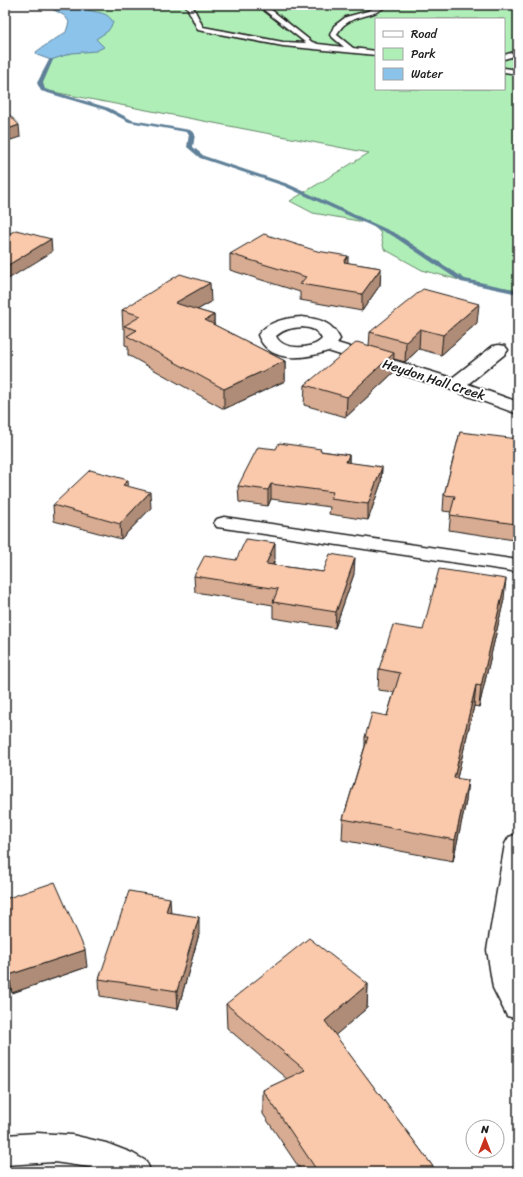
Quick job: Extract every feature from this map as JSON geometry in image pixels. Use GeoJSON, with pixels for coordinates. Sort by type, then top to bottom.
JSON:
{"type":"FeatureCollection","features":[{"type":"Feature","properties":{"kind":"street","name":"Heydon Hall Creek"},"geometry":{"type":"LineString","coordinates":[[327,345],[455,385],[518,408]]}},
{"type":"Feature","properties":{"kind":"street"},"geometry":{"type":"LineString","coordinates":[[455,385],[499,350]]}},
{"type":"Feature","properties":{"kind":"street"},"geometry":{"type":"LineString","coordinates":[[224,523],[518,566]]}},
{"type":"Feature","properties":{"kind":"street"},"geometry":{"type":"LineString","coordinates":[[518,844],[501,950],[508,988],[518,1007]]}},
{"type":"Feature","properties":{"kind":"street"},"geometry":{"type":"LineString","coordinates":[[5,1150],[16,1148],[73,1149],[122,1163],[134,1172]]}},
{"type":"Feature","properties":{"kind":"lane"},"geometry":{"type":"LineString","coordinates":[[189,5],[197,27],[204,30],[283,44],[375,53]]}},
{"type":"Feature","properties":{"kind":"lane"},"geometry":{"type":"LineString","coordinates":[[265,5],[266,9],[305,40],[316,46]]}},
{"type":"Feature","properties":{"kind":"lane"},"geometry":{"type":"LineString","coordinates":[[356,50],[334,38],[333,35],[335,29],[348,18],[384,5]]}},
{"type":"Feature","properties":{"kind":"lane"},"geometry":{"type":"LineString","coordinates":[[505,57],[518,53]]}},
{"type":"Feature","properties":{"kind":"lane"},"geometry":{"type":"LineString","coordinates":[[505,70],[518,72]]}},
{"type":"Feature","properties":{"kind":"green space"},"geometry":{"type":"Polygon","coordinates":[[[54,5],[518,5],[518,290],[467,282],[422,270],[384,249],[380,232],[370,223],[313,213],[290,201],[369,153],[43,90],[41,81],[51,60],[43,52],[85,26],[54,5]]]}},
{"type":"Feature","properties":{"kind":"water"},"geometry":{"type":"Polygon","coordinates":[[[45,5],[80,5],[88,10],[107,15],[113,23],[108,31],[96,39],[104,47],[96,51],[72,53],[51,60],[37,55],[36,52],[66,32],[69,22],[65,16],[45,5]]]}},
{"type":"Feature","properties":{"kind":"building"},"geometry":{"type":"Polygon","coordinates":[[[5,110],[19,125],[5,130],[5,110]]]}},
{"type":"Feature","properties":{"kind":"building"},"geometry":{"type":"Polygon","coordinates":[[[16,230],[51,239],[5,267],[5,236],[16,230]]]}},
{"type":"Feature","properties":{"kind":"building"},"geometry":{"type":"Polygon","coordinates":[[[264,234],[317,251],[348,256],[344,262],[381,268],[362,294],[300,284],[306,277],[230,254],[264,234]]]}},
{"type":"Feature","properties":{"kind":"building"},"geometry":{"type":"Polygon","coordinates":[[[180,274],[210,283],[175,303],[214,315],[205,320],[285,361],[224,389],[127,336],[137,330],[124,326],[141,316],[122,310],[180,274]]]}},
{"type":"Feature","properties":{"kind":"building"},"geometry":{"type":"Polygon","coordinates":[[[423,289],[479,304],[443,335],[420,329],[406,342],[370,332],[423,289]]]}},
{"type":"Feature","properties":{"kind":"building"},"geometry":{"type":"Polygon","coordinates":[[[357,342],[394,353],[347,397],[305,385],[357,342]]]}},
{"type":"Feature","properties":{"kind":"building"},"geometry":{"type":"Polygon","coordinates":[[[460,432],[518,439],[518,515],[516,524],[450,515],[455,496],[444,495],[460,432]]]}},
{"type":"Feature","properties":{"kind":"building"},"geometry":{"type":"Polygon","coordinates":[[[279,443],[349,455],[346,462],[382,467],[368,504],[330,499],[333,492],[271,484],[268,490],[238,486],[258,447],[276,449],[279,443]]]}},
{"type":"Feature","properties":{"kind":"building"},"geometry":{"type":"Polygon","coordinates":[[[90,470],[128,480],[123,485],[150,492],[120,524],[53,505],[90,470]]]}},
{"type":"Feature","properties":{"kind":"building"},"geometry":{"type":"Polygon","coordinates":[[[246,539],[275,543],[266,564],[323,572],[330,554],[355,558],[336,612],[273,602],[278,589],[194,576],[205,555],[236,560],[246,539]]]}},
{"type":"Feature","properties":{"kind":"building"},"geometry":{"type":"Polygon","coordinates":[[[439,569],[506,579],[481,686],[476,685],[454,778],[468,780],[455,840],[343,819],[368,737],[365,737],[372,713],[387,716],[400,673],[379,669],[393,625],[423,630],[439,569]]]}},
{"type":"Feature","properties":{"kind":"building"},"geometry":{"type":"Polygon","coordinates":[[[55,882],[85,950],[9,975],[5,965],[5,899],[55,882]]]}},
{"type":"Feature","properties":{"kind":"building"},"geometry":{"type":"Polygon","coordinates":[[[129,891],[170,898],[166,912],[199,917],[177,991],[99,979],[129,891]]]}},
{"type":"Feature","properties":{"kind":"building"},"geometry":{"type":"Polygon","coordinates":[[[309,938],[368,984],[325,1021],[437,1172],[318,1172],[263,1090],[305,1070],[226,1004],[309,938]]]}},
{"type":"Feature","properties":{"kind":"building"},"geometry":{"type":"Polygon","coordinates":[[[453,1167],[456,1172],[444,1172],[453,1167]]]}},
{"type":"Feature","properties":{"kind":"waterway"},"geometry":{"type":"LineString","coordinates":[[51,60],[40,83],[43,90],[107,109],[131,121],[188,131],[192,134],[190,147],[202,157],[286,185],[395,235],[463,281],[518,292]]}}]}
